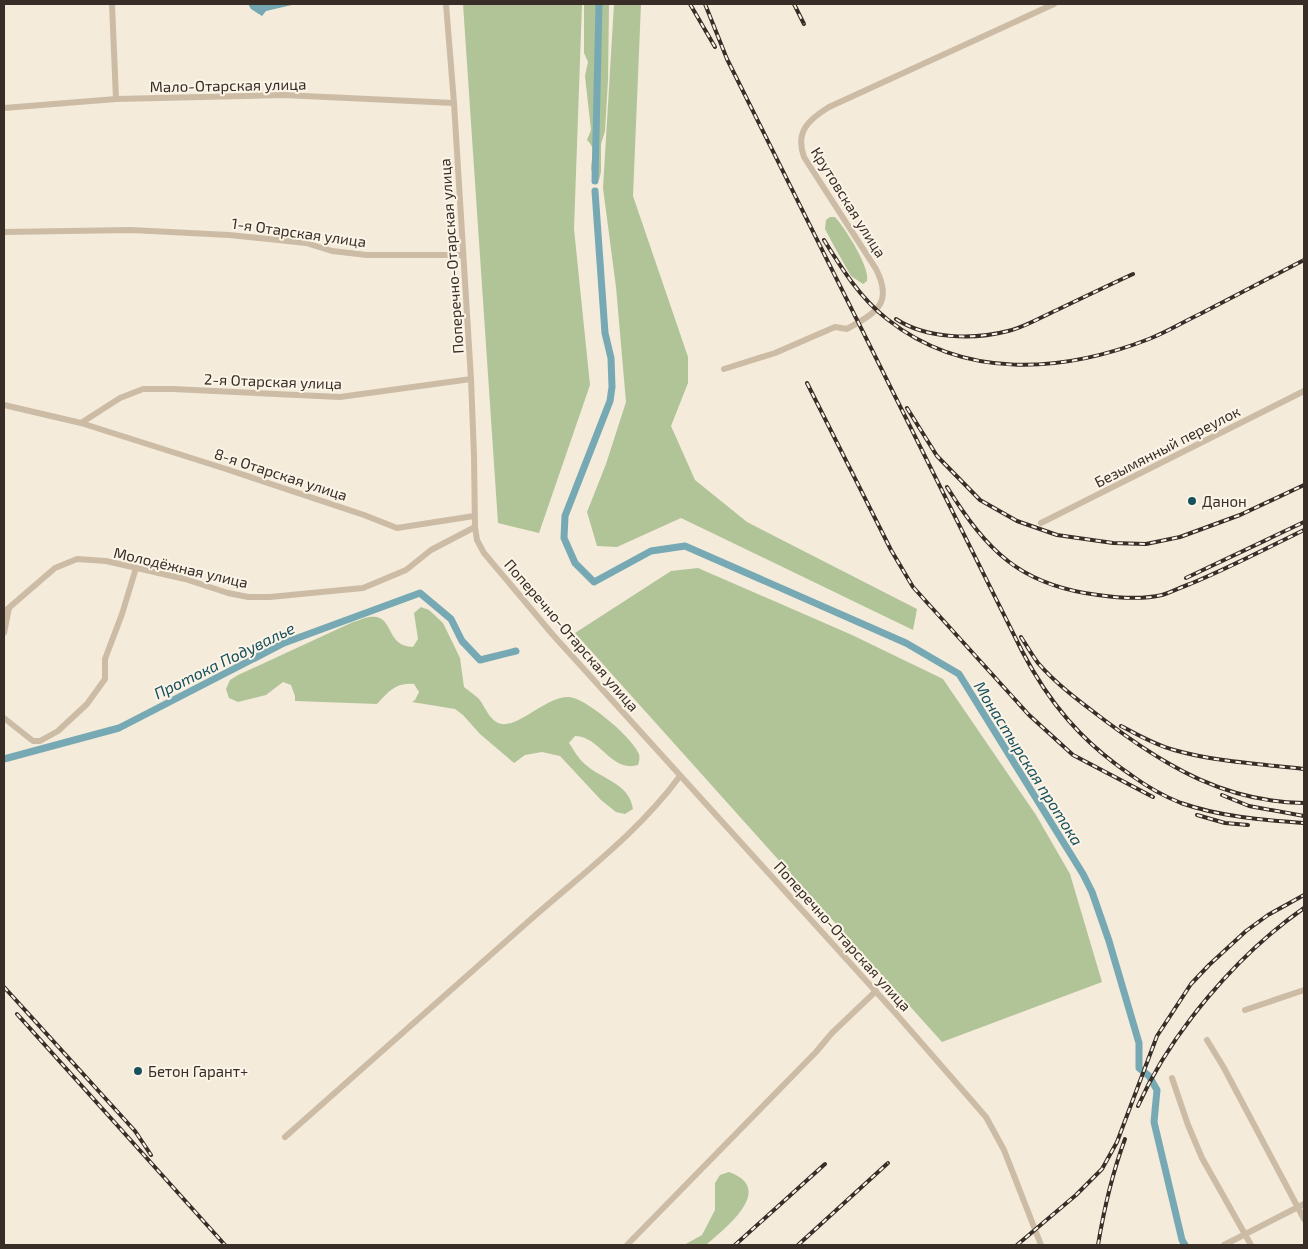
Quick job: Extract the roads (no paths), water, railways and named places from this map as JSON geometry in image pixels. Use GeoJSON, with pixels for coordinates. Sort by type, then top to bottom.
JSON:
{"type":"FeatureCollection","features":[{"type":"Feature","properties":{"kind":"street"},"geometry":{"type":"LineString","coordinates":[[112,4],[116,99]]}},
{"type":"Feature","properties":{"kind":"street","name":"Поперечно-Отарская улица"},"geometry":{"type":"LineString","coordinates":[[446,4],[471,380],[474,516],[477,540],[484,553],[553,635],[876,991],[986,1117],[1004,1150],[1041,1245]]}},
{"type":"Feature","properties":{"kind":"street","name":"Крутовская улица"},"geometry":{"type":"LineString","coordinates":[[724,369],[775,352],[835,327],[847,329],[880,307],[883,298],[882,283],[876,268],[804,157],[800,143],[802,133],[810,121],[829,107],[1054,4]]}},
{"type":"Feature","properties":{"kind":"street","name":"Мало-Отарская улица"},"geometry":{"type":"LineString","coordinates":[[4,108],[116,99],[283,95],[454,103]]}},
{"type":"Feature","properties":{"kind":"street","name":"1-я Отарская улица"},"geometry":{"type":"LineString","coordinates":[[4,232],[131,230],[230,234],[306,243],[332,251],[367,255],[463,255]]}},
{"type":"Feature","properties":{"kind":"street","name":"2-я Отарская улица"},"geometry":{"type":"LineString","coordinates":[[81,423],[120,398],[143,389],[340,397],[471,380]]}},
{"type":"Feature","properties":{"kind":"street","name":"Безымянный переулок"},"geometry":{"type":"LineString","coordinates":[[1041,523],[1304,391]]}},
{"type":"Feature","properties":{"kind":"street","name":"8-я Отарская улица"},"geometry":{"type":"LineString","coordinates":[[4,405],[81,423],[245,475],[398,528],[474,516]]}},
{"type":"Feature","properties":{"kind":"street","name":"Молодёжная улица"},"geometry":{"type":"LineString","coordinates":[[6,610],[55,568],[76,559],[106,561],[185,579],[248,597],[270,597],[363,588],[406,570],[431,550],[475,527]]}},
{"type":"Feature","properties":{"kind":"street"},"geometry":{"type":"LineString","coordinates":[[4,718],[33,741],[40,741],[58,731],[87,704],[105,679],[105,659],[122,614],[136,568]]}},
{"type":"Feature","properties":{"kind":"street"},"geometry":{"type":"LineString","coordinates":[[4,633],[6,610]]}},
{"type":"Feature","properties":{"kind":"street"},"geometry":{"type":"LineString","coordinates":[[285,1137],[633,831],[661,801],[680,776]]}},
{"type":"Feature","properties":{"kind":"street"},"geometry":{"type":"LineString","coordinates":[[1245,1010],[1304,990]]}},
{"type":"Feature","properties":{"kind":"street"},"geometry":{"type":"LineString","coordinates":[[626,1245],[816,1052],[832,1033],[876,991]]}},
{"type":"Feature","properties":{"kind":"street"},"geometry":{"type":"LineString","coordinates":[[1207,1040],[1224,1068],[1304,1219]]}},
{"type":"Feature","properties":{"kind":"street"},"geometry":{"type":"LineString","coordinates":[[1172,1078],[1188,1125],[1202,1158],[1251,1245]]}},
{"type":"Feature","properties":{"kind":"street"},"geometry":{"type":"LineString","coordinates":[[1224,1245],[1304,1204]]}},
{"type":"Feature","properties":{"kind":"water"},"geometry":{"type":"Polygon","coordinates":[[[248,4],[296,4],[266,11],[262,16],[251,9],[248,4]]]}},
{"type":"Feature","properties":{"kind":"waterway"},"geometry":{"type":"LineString","coordinates":[[595,181],[599,4]]}},
{"type":"Feature","properties":{"kind":"waterway","name":"Монастырская протока"},"geometry":{"type":"LineString","coordinates":[[595,191],[605,333],[611,358],[612,387],[610,401],[565,516],[564,538],[575,563],[594,582],[651,551],[685,546],[906,643],[959,674],[1083,874],[1092,892],[1109,941],[1139,1043],[1139,1068],[1149,1076],[1157,1090],[1154,1122],[1182,1240],[1185,1245]]}},
{"type":"Feature","properties":{"kind":"waterway","name":"Протока Подувалье"},"geometry":{"type":"LineString","coordinates":[[4,759],[119,728],[284,643],[420,593],[451,619],[462,641],[480,660],[516,651]]}},
{"type":"Feature","properties":{"kind":"railway"},"geometry":{"type":"LineString","coordinates":[[690,4],[715,47]]}},
{"type":"Feature","properties":{"kind":"railway"},"geometry":{"type":"LineString","coordinates":[[705,4],[727,59],[1022,651],[1032,670],[1055,704],[1097,749],[1137,779],[1168,797],[1211,812],[1304,823]]}},
{"type":"Feature","properties":{"kind":"railway"},"geometry":{"type":"LineString","coordinates":[[794,4],[804,24]]}},
{"type":"Feature","properties":{"kind":"railway"},"geometry":{"type":"LineString","coordinates":[[824,240],[868,302],[887,319],[917,339],[948,353],[981,361],[1014,365],[1048,364],[1082,359],[1149,339],[1304,260]]}},
{"type":"Feature","properties":{"kind":"railway"},"geometry":{"type":"LineString","coordinates":[[896,319],[921,331],[936,334],[950,336],[995,334],[1027,324],[1133,274]]}},
{"type":"Feature","properties":{"kind":"railway"},"geometry":{"type":"LineString","coordinates":[[807,383],[891,550],[913,587],[1029,715],[1073,755],[1153,797]]}},
{"type":"Feature","properties":{"kind":"railway"},"geometry":{"type":"LineString","coordinates":[[907,408],[937,456],[980,500],[1017,521],[1057,535],[1113,543],[1146,544],[1180,537],[1240,515],[1304,485]]}},
{"type":"Feature","properties":{"kind":"railway"},"geometry":{"type":"LineString","coordinates":[[947,487],[976,529],[992,547],[1026,573],[1047,583],[1071,590],[1122,598],[1154,597],[1166,594],[1304,530]]}},
{"type":"Feature","properties":{"kind":"railway"},"geometry":{"type":"LineString","coordinates":[[1186,578],[1304,522]]}},
{"type":"Feature","properties":{"kind":"railway"},"geometry":{"type":"LineString","coordinates":[[1021,637],[1038,663],[1071,694],[1130,739],[1176,768],[1224,789],[1249,796],[1276,801],[1304,803]]}},
{"type":"Feature","properties":{"kind":"railway"},"geometry":{"type":"LineString","coordinates":[[1121,726],[1147,740],[1190,754],[1239,762],[1304,769]]}},
{"type":"Feature","properties":{"kind":"railway"},"geometry":{"type":"LineString","coordinates":[[1222,795],[1249,806],[1304,816]]}},
{"type":"Feature","properties":{"kind":"railway"},"geometry":{"type":"LineString","coordinates":[[1197,815],[1225,823],[1248,825]]}},
{"type":"Feature","properties":{"kind":"railway"},"geometry":{"type":"LineString","coordinates":[[1017,1245],[1076,1195],[1102,1169],[1117,1142],[1157,1036],[1191,984],[1246,931],[1268,915],[1304,895]]}},
{"type":"Feature","properties":{"kind":"railway"},"geometry":{"type":"LineString","coordinates":[[1138,1106],[1168,1050],[1208,997],[1254,948],[1304,908]]}},
{"type":"Feature","properties":{"kind":"railway"},"geometry":{"type":"LineString","coordinates":[[4,987],[135,1131],[151,1155]]}},
{"type":"Feature","properties":{"kind":"railway"},"geometry":{"type":"LineString","coordinates":[[17,1014],[225,1245]]}},
{"type":"Feature","properties":{"kind":"railway"},"geometry":{"type":"LineString","coordinates":[[1098,1245],[1109,1192],[1125,1139]]}},
{"type":"Feature","properties":{"kind":"railway"},"geometry":{"type":"LineString","coordinates":[[798,1245],[888,1163]]}},
{"type":"Feature","properties":{"kind":"railway"},"geometry":{"type":"LineString","coordinates":[[735,1245],[825,1164]]}},
{"type":"Feature","properties":{"kind":"place","name":"Данон"},"geometry":{"type":"Point","coordinates":[1192,501]}},
{"type":"Feature","properties":{"kind":"place","name":"Бетон Гарант+"},"geometry":{"type":"Point","coordinates":[138,1071]}}]}
